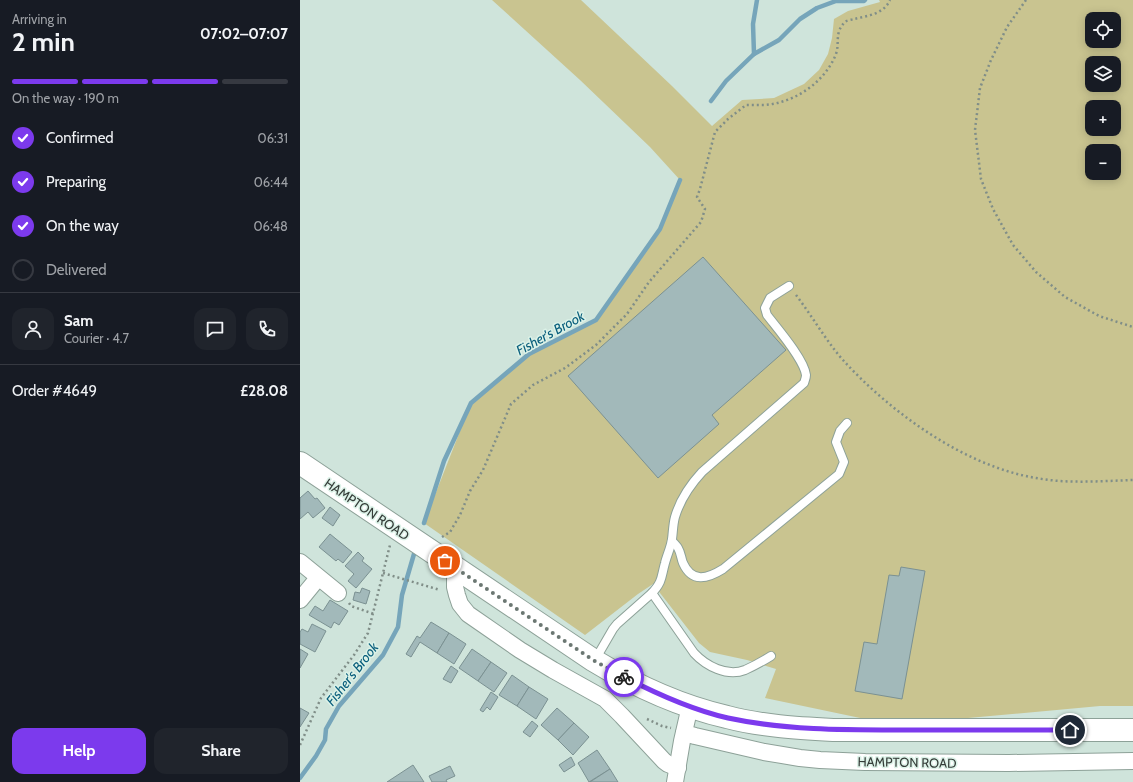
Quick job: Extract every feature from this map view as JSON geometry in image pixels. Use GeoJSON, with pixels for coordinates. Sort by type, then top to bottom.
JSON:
{"type":"FeatureCollection","features":[{"type":"Feature","properties":{"kind":"main road","name":"HAMPTON ROAD"},"geometry":{"type":"LineString","coordinates":[[300,463],[455,568],[615,673],[649,690],[690,706],[727,718],[778,726],[833,730],[1133,730]]}},
{"type":"Feature","properties":{"kind":"street"},"geometry":{"type":"LineString","coordinates":[[300,562],[338,593]]}},
{"type":"Feature","properties":{"kind":"street"},"geometry":{"type":"LineString","coordinates":[[455,568],[455,587],[460,604],[468,614],[520,650],[605,699],[668,764],[676,775]]}},
{"type":"Feature","properties":{"kind":"street"},"geometry":{"type":"LineString","coordinates":[[300,600],[318,578]]}},
{"type":"Feature","properties":{"kind":"street"},"geometry":{"type":"LineString","coordinates":[[676,775],[679,731],[690,706]]}},
{"type":"Feature","properties":{"kind":"street","name":"HAMPTON ROAD"},"geometry":{"type":"LineString","coordinates":[[679,731],[770,753],[820,760],[864,762],[1009,763],[1133,761]]}},
{"type":"Feature","properties":{"kind":"lane"},"geometry":{"type":"LineString","coordinates":[[595,661],[613,629],[624,617],[652,594],[659,586],[663,574],[664,563],[672,541],[675,518],[682,499],[692,483],[702,472],[804,383],[806,376],[800,359],[767,314],[765,308],[770,298],[789,286]]}},
{"type":"Feature","properties":{"kind":"lane"},"geometry":{"type":"LineString","coordinates":[[672,541],[678,548],[684,564],[695,577],[704,578],[715,574],[839,474],[844,462],[836,442],[840,432],[847,423]]}},
{"type":"Feature","properties":{"kind":"lane"},"geometry":{"type":"LineString","coordinates":[[652,594],[694,653],[710,666],[726,672],[740,672],[771,656]]}},
{"type":"Feature","properties":{"kind":"path"},"geometry":{"type":"LineString","coordinates":[[425,547],[450,532],[460,515],[470,491],[483,470],[511,404],[533,385],[565,368],[596,345],[627,314],[649,282],[701,222],[705,208],[697,197],[715,132],[746,104],[765,105],[781,102],[801,94],[814,84],[830,65],[836,52],[838,32],[846,21],[882,11],[889,4],[890,0]]}},
{"type":"Feature","properties":{"kind":"path"},"geometry":{"type":"LineString","coordinates":[[1026,0],[1007,27],[991,60],[980,88],[975,130],[981,179],[993,209],[1013,245],[1036,272],[1064,297],[1099,316],[1133,327]]}},
{"type":"Feature","properties":{"kind":"path"},"geometry":{"type":"LineString","coordinates":[[789,286],[829,342],[862,379],[905,416],[946,444],[971,457],[997,467],[1036,478],[1061,481],[1133,480]]}},
{"type":"Feature","properties":{"kind":"path"},"geometry":{"type":"LineString","coordinates":[[300,745],[321,698],[354,655],[368,633],[374,614],[394,527]]}},
{"type":"Feature","properties":{"kind":"path"},"geometry":{"type":"LineString","coordinates":[[383,573],[444,591]]}},
{"type":"Feature","properties":{"kind":"path"},"geometry":{"type":"LineString","coordinates":[[338,593],[351,606],[374,614]]}},
{"type":"Feature","properties":{"kind":"path"},"geometry":{"type":"LineString","coordinates":[[646,719],[679,731]]}},
{"type":"Feature","properties":{"kind":"shaded area"},"geometry":{"type":"Polygon","coordinates":[[[492,0],[581,0],[712,126],[742,100],[774,98],[804,84],[819,70],[828,54],[832,38],[834,19],[848,11],[880,2],[879,0],[1133,0],[1133,706],[1100,706],[968,718],[865,719],[765,698],[776,669],[747,660],[710,652],[699,643],[653,584],[585,635],[424,523],[471,403],[529,354],[596,320],[660,229],[680,180],[650,147],[580,80],[492,0]]]}},
{"type":"Feature","properties":{"kind":"building"},"geometry":{"type":"Polygon","coordinates":[[[703,257],[786,350],[712,415],[719,424],[658,478],[568,376],[703,257]]]}},
{"type":"Feature","properties":{"kind":"building"},"geometry":{"type":"Polygon","coordinates":[[[308,491],[315,499],[317,498],[325,508],[313,518],[308,512],[300,519],[300,498],[308,491]]]}},
{"type":"Feature","properties":{"kind":"building"},"geometry":{"type":"Polygon","coordinates":[[[330,507],[340,515],[333,526],[322,518],[330,507]]]}},
{"type":"Feature","properties":{"kind":"building"},"geometry":{"type":"Polygon","coordinates":[[[330,534],[352,552],[343,563],[338,559],[336,561],[319,547],[330,534]]]}},
{"type":"Feature","properties":{"kind":"building"},"geometry":{"type":"Polygon","coordinates":[[[358,552],[364,558],[362,561],[372,569],[356,588],[348,581],[354,574],[345,566],[358,552]]]}},
{"type":"Feature","properties":{"kind":"building"},"geometry":{"type":"Polygon","coordinates":[[[901,567],[925,571],[902,699],[855,691],[864,642],[877,644],[889,575],[899,576],[901,567]]]}},
{"type":"Feature","properties":{"kind":"building"},"geometry":{"type":"Polygon","coordinates":[[[362,588],[370,591],[366,604],[353,600],[355,592],[360,593],[362,588]]]}},
{"type":"Feature","properties":{"kind":"building"},"geometry":{"type":"Polygon","coordinates":[[[330,600],[348,611],[339,625],[334,622],[331,628],[309,615],[315,606],[323,611],[330,600]]]}},
{"type":"Feature","properties":{"kind":"building"},"geometry":{"type":"Polygon","coordinates":[[[431,622],[449,633],[437,653],[420,642],[411,657],[406,654],[417,636],[420,638],[431,622]]]}},
{"type":"Feature","properties":{"kind":"building"},"geometry":{"type":"Polygon","coordinates":[[[312,624],[326,631],[315,652],[300,644],[300,632],[302,629],[308,632],[312,624]]]}},
{"type":"Feature","properties":{"kind":"building"},"geometry":{"type":"Polygon","coordinates":[[[449,633],[466,644],[454,664],[437,653],[449,633]]]}},
{"type":"Feature","properties":{"kind":"building"},"geometry":{"type":"Polygon","coordinates":[[[300,649],[308,654],[300,668],[300,649]]]}},
{"type":"Feature","properties":{"kind":"building"},"geometry":{"type":"Polygon","coordinates":[[[472,649],[491,662],[478,681],[459,668],[472,649]]]}},
{"type":"Feature","properties":{"kind":"building"},"geometry":{"type":"Polygon","coordinates":[[[491,662],[507,673],[494,692],[478,681],[491,662]]]}},
{"type":"Feature","properties":{"kind":"building"},"geometry":{"type":"Polygon","coordinates":[[[451,666],[458,671],[451,683],[443,679],[451,666]]]}},
{"type":"Feature","properties":{"kind":"building"},"geometry":{"type":"Polygon","coordinates":[[[512,675],[529,687],[517,706],[499,695],[512,675]]]}},
{"type":"Feature","properties":{"kind":"building"},"geometry":{"type":"Polygon","coordinates":[[[529,687],[548,699],[536,719],[517,706],[529,687]]]}},
{"type":"Feature","properties":{"kind":"building"},"geometry":{"type":"Polygon","coordinates":[[[491,692],[498,697],[490,710],[487,707],[483,712],[480,710],[491,692]]]}},
{"type":"Feature","properties":{"kind":"building"},"geometry":{"type":"Polygon","coordinates":[[[300,708],[309,713],[300,727],[300,708]]]}},
{"type":"Feature","properties":{"kind":"building"},"geometry":{"type":"Polygon","coordinates":[[[557,708],[574,723],[558,740],[541,725],[557,708]]]}},
{"type":"Feature","properties":{"kind":"building"},"geometry":{"type":"Polygon","coordinates":[[[532,721],[538,726],[530,737],[523,732],[532,721]]]}},
{"type":"Feature","properties":{"kind":"building"},"geometry":{"type":"Polygon","coordinates":[[[574,723],[589,737],[573,755],[558,740],[574,723]]]}},
{"type":"Feature","properties":{"kind":"building"},"geometry":{"type":"Polygon","coordinates":[[[597,750],[610,769],[589,782],[578,763],[597,750]]]}},
{"type":"Feature","properties":{"kind":"building"},"geometry":{"type":"Polygon","coordinates":[[[571,757],[575,765],[564,772],[559,765],[571,757]]]}},
{"type":"Feature","properties":{"kind":"building"},"geometry":{"type":"Polygon","coordinates":[[[413,765],[424,782],[387,782],[413,765]]]}},
{"type":"Feature","properties":{"kind":"building"},"geometry":{"type":"Polygon","coordinates":[[[450,766],[455,776],[446,780],[447,782],[432,782],[429,776],[450,766]]]}},
{"type":"Feature","properties":{"kind":"building"},"geometry":{"type":"Polygon","coordinates":[[[610,769],[618,782],[590,782],[610,769]]]}},
{"type":"Feature","properties":{"kind":"waterway","name":"Fisher's Brook"},"geometry":{"type":"LineString","coordinates":[[711,101],[726,81],[754,54],[753,24],[757,0]]}},
{"type":"Feature","properties":{"kind":"waterway"},"geometry":{"type":"LineString","coordinates":[[754,54],[779,40],[800,19],[817,8],[836,1],[865,0]]}},
{"type":"Feature","properties":{"kind":"waterway","name":"Fisher's Brook"},"geometry":{"type":"LineString","coordinates":[[424,523],[444,461],[471,403],[529,354],[596,320],[660,229],[680,180]]}},
{"type":"Feature","properties":{"kind":"waterway","name":"Fisher's Brook"},"geometry":{"type":"LineString","coordinates":[[300,778],[316,756],[325,740],[326,729],[339,706],[383,655],[398,627],[402,595],[414,554]]}},
{"type":"Feature","properties":{"kind":"way so far"},"geometry":{"type":"LineString","coordinates":[[445,561],[593,660],[624,677]]}},
{"type":"Feature","properties":{"kind":"route"},"geometry":{"type":"LineString","coordinates":[[624,677],[649,690],[690,706],[727,718],[778,726],[833,730],[1070,730]]}}]}
